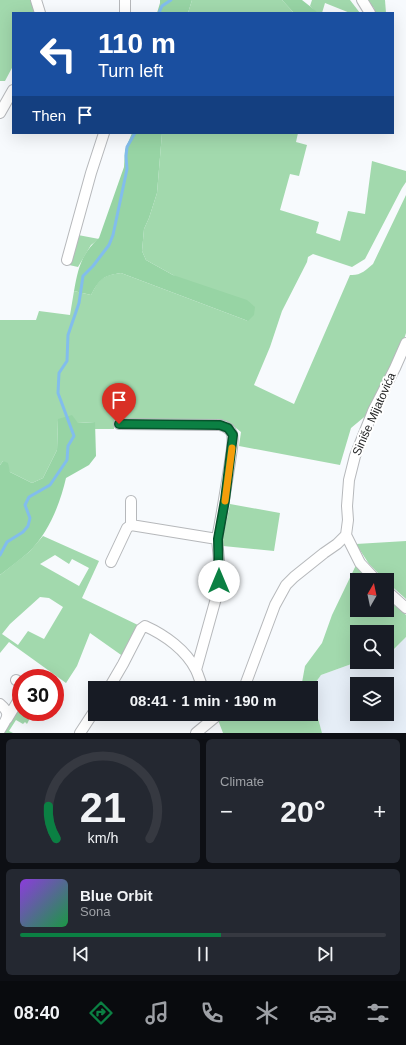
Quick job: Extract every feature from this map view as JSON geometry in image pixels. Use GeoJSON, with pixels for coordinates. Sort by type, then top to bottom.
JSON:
{"type":"FeatureCollection","features":[{"type":"Feature","properties":{"kind":"street"},"geometry":{"type":"LineString","coordinates":[[36,0],[40,12]]}},
{"type":"Feature","properties":{"kind":"street"},"geometry":{"type":"LineString","coordinates":[[125,0],[125,12]]}},
{"type":"Feature","properties":{"kind":"street"},"geometry":{"type":"LineString","coordinates":[[362,0],[369,12]]}},
{"type":"Feature","properties":{"kind":"street"},"geometry":{"type":"LineString","coordinates":[[0,113],[12,92]]}},
{"type":"Feature","properties":{"kind":"street"},"geometry":{"type":"LineString","coordinates":[[67,260],[91,173],[104,134]]}},
{"type":"Feature","properties":{"kind":"street","name":"Siniše Mijatovića"},"geometry":{"type":"LineString","coordinates":[[346,535],[349,480],[355,456],[373,411],[406,343]]}},
{"type":"Feature","properties":{"kind":"street"},"geometry":{"type":"LineString","coordinates":[[119,424],[220,425],[228,428],[233,435],[225,500],[218,539],[220,571],[218,591],[196,670]]}},
{"type":"Feature","properties":{"kind":"street"},"geometry":{"type":"LineString","coordinates":[[111,562],[127,528],[131,524],[131,501]]}},
{"type":"Feature","properties":{"kind":"street"},"geometry":{"type":"LineString","coordinates":[[131,524],[218,539]]}},
{"type":"Feature","properties":{"kind":"street"},"geometry":{"type":"LineString","coordinates":[[247,681],[275,605],[286,585],[294,577],[324,553],[338,544],[346,535],[360,563],[369,573]]}},
{"type":"Feature","properties":{"kind":"street"},"geometry":{"type":"LineString","coordinates":[[394,597],[406,608]]}},
{"type":"Feature","properties":{"kind":"street"},"geometry":{"type":"LineString","coordinates":[[113,681],[124,664],[141,629],[145,626],[168,639],[177,647],[196,670],[200,681]]}},
{"type":"Feature","properties":{"kind":"street"},"geometry":{"type":"LineString","coordinates":[[0,704],[7,711],[7,719]]}},
{"type":"Feature","properties":{"kind":"street"},"geometry":{"type":"LineString","coordinates":[[0,730],[12,711]]}},
{"type":"Feature","properties":{"kind":"street"},"geometry":{"type":"LineString","coordinates":[[80,733],[88,721]]}},
{"type":"Feature","properties":{"kind":"street"},"geometry":{"type":"LineString","coordinates":[[196,733],[209,721]]}},
{"type":"Feature","properties":{"kind":"shaded area"},"geometry":{"type":"Polygon","coordinates":[[[406,637],[406,733],[322,733],[318,718],[318,681],[317,681],[321,675],[350,665],[350,669],[394,669],[394,649],[406,637]]]}},
{"type":"Feature","properties":{"kind":"green space"},"geometry":{"type":"Polygon","coordinates":[[[0,0],[32,0],[34,12],[12,12],[12,68],[5,81],[0,81],[0,0]]]}},
{"type":"Feature","properties":{"kind":"green space"},"geometry":{"type":"Polygon","coordinates":[[[160,0],[192,0],[188,12],[157,12],[160,0]]]}},
{"type":"Feature","properties":{"kind":"green space"},"geometry":{"type":"Polygon","coordinates":[[[192,0],[282,0],[293,12],[188,12],[192,0]]]}},
{"type":"Feature","properties":{"kind":"green space"},"geometry":{"type":"Polygon","coordinates":[[[282,0],[302,0],[316,12],[293,12],[282,0]]]}},
{"type":"Feature","properties":{"kind":"green space"},"geometry":{"type":"Polygon","coordinates":[[[312,0],[350,0],[359,12],[348,12],[325,3],[322,12],[316,12],[310,6],[312,0]]]}},
{"type":"Feature","properties":{"kind":"green space"},"geometry":{"type":"Polygon","coordinates":[[[366,0],[385,0],[386,12],[375,12],[374,8],[366,0]]]}},
{"type":"Feature","properties":{"kind":"green space"},"geometry":{"type":"Polygon","coordinates":[[[132,134],[162,134],[157,193],[144,229],[142,251],[146,260],[173,275],[247,300],[255,307],[254,315],[248,321],[121,273],[110,275],[102,279],[91,295],[74,291],[81,262],[88,250],[99,238],[124,167],[125,150],[132,134]]]}},
{"type":"Feature","properties":{"kind":"green space"},"geometry":{"type":"Polygon","coordinates":[[[162,134],[298,134],[296,142],[307,145],[299,176],[290,174],[280,210],[319,222],[316,233],[340,241],[348,211],[365,214],[372,161],[406,171],[406,182],[365,259],[352,267],[313,254],[308,257],[307,262],[282,311],[270,347],[254,385],[294,404],[350,275],[360,274],[373,264],[406,195],[406,333],[402,346],[369,413],[351,428],[340,465],[239,446],[241,432],[232,425],[224,422],[114,420],[114,429],[95,429],[95,422],[78,423],[58,420],[57,450],[43,478],[32,483],[10,472],[3,461],[0,465],[0,320],[36,320],[39,311],[70,315],[74,291],[91,295],[99,281],[110,275],[121,273],[248,321],[146,260],[142,251],[144,229],[157,193],[162,134]]]}},
{"type":"Feature","properties":{"kind":"green space"},"geometry":{"type":"Polygon","coordinates":[[[78,235],[99,239],[91,245],[78,267],[69,265],[78,235]]]}},
{"type":"Feature","properties":{"kind":"green space"},"geometry":{"type":"Polygon","coordinates":[[[72,415],[78,423],[95,422],[96,456],[89,465],[66,478],[57,508],[42,536],[29,552],[0,575],[0,465],[3,461],[8,463],[10,472],[32,483],[43,478],[57,450],[58,419],[72,415]]]}},
{"type":"Feature","properties":{"kind":"green space"},"geometry":{"type":"Polygon","coordinates":[[[230,504],[280,513],[274,551],[223,546],[223,537],[230,504]]]}},
{"type":"Feature","properties":{"kind":"green space"},"geometry":{"type":"Polygon","coordinates":[[[43,536],[99,561],[82,598],[140,626],[136,627],[124,657],[90,633],[77,666],[66,683],[64,682],[64,669],[47,669],[9,642],[0,653],[0,575],[29,552],[43,536]],[[55,555],[40,564],[79,586],[89,568],[72,559],[69,564],[55,555]],[[40,597],[10,624],[2,634],[18,645],[28,631],[44,639],[63,607],[49,598],[40,597]]]}},
{"type":"Feature","properties":{"kind":"green space"},"geometry":{"type":"Polygon","coordinates":[[[406,541],[406,599],[394,588],[394,573],[378,573],[369,564],[356,544],[406,541]]]}},
{"type":"Feature","properties":{"kind":"green space"},"geometry":{"type":"Polygon","coordinates":[[[357,563],[366,573],[352,573],[357,563]]]}},
{"type":"Feature","properties":{"kind":"green space"},"geometry":{"type":"Polygon","coordinates":[[[350,578],[350,617],[394,617],[394,602],[406,615],[406,637],[394,649],[394,625],[350,625],[350,665],[321,675],[317,681],[302,681],[305,666],[322,643],[332,615],[350,578]]]}},
{"type":"Feature","properties":{"kind":"green space"},"geometry":{"type":"Polygon","coordinates":[[[12,717],[12,721],[15,721],[9,731],[13,733],[2,733],[12,717]]]}},
{"type":"Feature","properties":{"kind":"green space"},"geometry":{"type":"Polygon","coordinates":[[[318,718],[322,733],[223,733],[218,721],[318,721],[318,718]]]}},
{"type":"Feature","properties":{"kind":"green space"},"geometry":{"type":"Polygon","coordinates":[[[18,721],[28,721],[27,724],[25,722],[23,724],[18,721]]]}},
{"type":"Feature","properties":{"kind":"waterway"},"geometry":{"type":"LineString","coordinates":[[159,12],[162,6],[171,0]]}},
{"type":"Feature","properties":{"kind":"waterway"},"geometry":{"type":"LineString","coordinates":[[0,555],[7,542],[23,532],[28,526],[30,518],[25,505],[29,497],[50,485],[67,460],[68,446],[74,436],[58,393],[59,373],[67,361],[68,335],[79,303],[83,276],[93,266],[109,245],[113,235],[127,169],[127,147],[134,134]]}},
{"type":"Feature","properties":{"kind":"slow traffic"},"geometry":{"type":"LineString","coordinates":[[225,501],[232,448]]}},
{"type":"Feature","properties":{"kind":"route"},"geometry":{"type":"LineString","coordinates":[[119,424],[220,425],[231,431],[233,435],[232,445],[218,539],[220,571],[219,581]]}}]}
